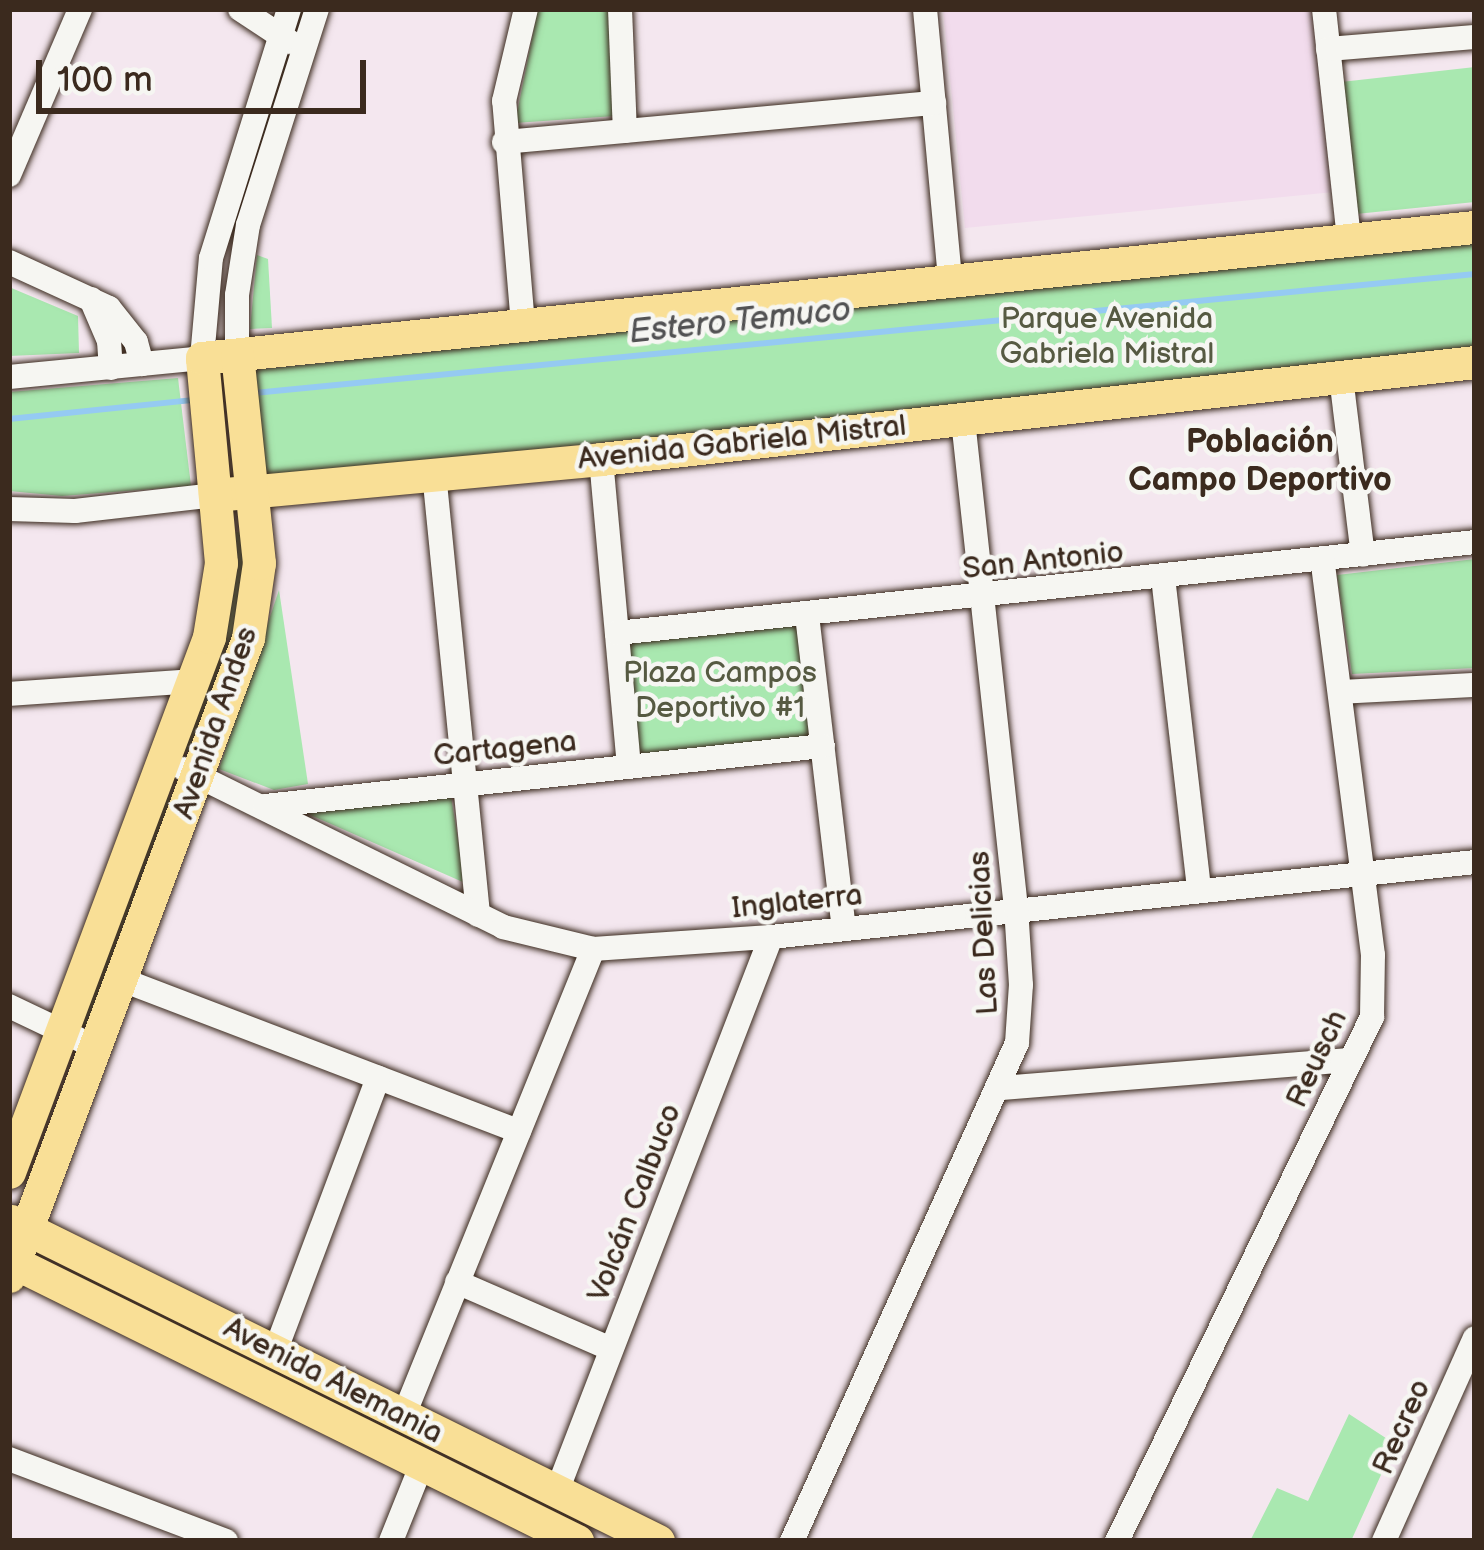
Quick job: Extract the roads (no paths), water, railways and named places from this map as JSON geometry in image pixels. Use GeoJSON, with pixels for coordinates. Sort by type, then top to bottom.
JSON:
{"type":"FeatureCollection","features":[{"type":"Feature","properties":{"kind":"main road"},"geometry":{"type":"LineString","coordinates":[[203,368],[524,325],[1475,227]]}},
{"type":"Feature","properties":{"kind":"main road","name":"Avenida Gabriela Mistral"},"geometry":{"type":"LineString","coordinates":[[215,495],[963,420],[1475,362]]}},
{"type":"Feature","properties":{"kind":"main road","name":"Avenida Andes"},"geometry":{"type":"LineString","coordinates":[[11,1266],[18,1225],[199,776],[254,613],[259,563],[238,364]]}},
{"type":"Feature","properties":{"kind":"main road","name":"Avenida Andes"},"geometry":{"type":"LineString","coordinates":[[9,1172],[194,681],[219,588],[203,368]]}},
{"type":"Feature","properties":{"kind":"main road","name":"Avenida Alemania"},"geometry":{"type":"LineString","coordinates":[[18,1225],[658,1541]]}},
{"type":"Feature","properties":{"kind":"main road","name":"Avenida Alemania"},"geometry":{"type":"LineString","coordinates":[[11,1266],[422,1464],[556,1536]]}},
{"type":"Feature","properties":{"kind":"main road"},"geometry":{"type":"LineString","coordinates":[[422,1464],[455,1442]]}},
{"type":"Feature","properties":{"kind":"street"},"geometry":{"type":"LineString","coordinates":[[9,175],[80,9]]}},
{"type":"Feature","properties":{"kind":"street"},"geometry":{"type":"LineString","coordinates":[[240,9],[299,23]]}},
{"type":"Feature","properties":{"kind":"street"},"geometry":{"type":"LineString","coordinates":[[524,325],[504,142],[505,80],[526,9]]}},
{"type":"Feature","properties":{"kind":"street"},"geometry":{"type":"LineString","coordinates":[[620,9],[626,131]]}},
{"type":"Feature","properties":{"kind":"street"},"geometry":{"type":"LineString","coordinates":[[925,9],[950,281]]}},
{"type":"Feature","properties":{"kind":"street"},"geometry":{"type":"LineString","coordinates":[[1324,9],[1349,240]]}},
{"type":"Feature","properties":{"kind":"street","name":"Avenida Andes"},"geometry":{"type":"LineString","coordinates":[[238,364],[237,295],[248,225],[299,23]]}},
{"type":"Feature","properties":{"kind":"street","name":"Avenida Andes"},"geometry":{"type":"LineString","coordinates":[[203,368],[211,258],[299,23]]}},
{"type":"Feature","properties":{"kind":"street"},"geometry":{"type":"LineString","coordinates":[[1328,49],[1475,37]]}},
{"type":"Feature","properties":{"kind":"street"},"geometry":{"type":"LineString","coordinates":[[504,142],[934,103]]}},
{"type":"Feature","properties":{"kind":"street"},"geometry":{"type":"LineString","coordinates":[[9,262],[89,297],[124,323],[142,364]]}},
{"type":"Feature","properties":{"kind":"street"},"geometry":{"type":"LineString","coordinates":[[89,297],[102,318],[111,368]]}},
{"type":"Feature","properties":{"kind":"street"},"geometry":{"type":"LineString","coordinates":[[9,377],[142,364],[203,368]]}},
{"type":"Feature","properties":{"kind":"street"},"geometry":{"type":"LineString","coordinates":[[1341,377],[1363,555]]}},
{"type":"Feature","properties":{"kind":"street","name":"Las Delicias"},"geometry":{"type":"LineString","coordinates":[[792,1541],[1001,1088],[1021,1015],[1016,908],[963,420]]}},
{"type":"Feature","properties":{"kind":"street"},"geometry":{"type":"LineString","coordinates":[[601,458],[629,766]]}},
{"type":"Feature","properties":{"kind":"street"},"geometry":{"type":"LineString","coordinates":[[434,473],[478,915]]}},
{"type":"Feature","properties":{"kind":"street","name":"Avenida Gabriela Mistral"},"geometry":{"type":"LineString","coordinates":[[9,509],[75,511],[215,495]]}},
{"type":"Feature","properties":{"kind":"street","name":"San Antonio"},"geometry":{"type":"LineString","coordinates":[[616,632],[984,598],[1475,542]]}},
{"type":"Feature","properties":{"kind":"street","name":"Reusch"},"geometry":{"type":"LineString","coordinates":[[1117,1541],[1374,1002],[1364,873],[1322,560]]}},
{"type":"Feature","properties":{"kind":"street"},"geometry":{"type":"LineString","coordinates":[[1163,578],[1199,890]]}},
{"type":"Feature","properties":{"kind":"street"},"geometry":{"type":"LineString","coordinates":[[807,615],[844,928]]}},
{"type":"Feature","properties":{"kind":"street"},"geometry":{"type":"LineString","coordinates":[[9,694],[194,681]]}},
{"type":"Feature","properties":{"kind":"street"},"geometry":{"type":"LineString","coordinates":[[1340,692],[1475,685]]}},
{"type":"Feature","properties":{"kind":"street","name":"Cartagena"},"geometry":{"type":"LineString","coordinates":[[265,806],[823,746]]}},
{"type":"Feature","properties":{"kind":"street","name":"Inglaterra"},"geometry":{"type":"LineString","coordinates":[[164,759],[478,915],[529,937],[592,949],[771,937],[1475,862]]}},
{"type":"Feature","properties":{"kind":"street","name":"Volcán Calbuco"},"geometry":{"type":"LineString","coordinates":[[557,1491],[771,937]]}},
{"type":"Feature","properties":{"kind":"street"},"geometry":{"type":"LineString","coordinates":[[404,1415],[592,949]]}},
{"type":"Feature","properties":{"kind":"street"},"geometry":{"type":"LineString","coordinates":[[120,979],[519,1131]]}},
{"type":"Feature","properties":{"kind":"street"},"geometry":{"type":"LineString","coordinates":[[9,1006],[93,1046]]}},
{"type":"Feature","properties":{"kind":"street"},"geometry":{"type":"LineString","coordinates":[[1001,1088],[1350,1060]]}},
{"type":"Feature","properties":{"kind":"street"},"geometry":{"type":"LineString","coordinates":[[275,1352],[378,1078]]}},
{"type":"Feature","properties":{"kind":"street"},"geometry":{"type":"LineString","coordinates":[[458,1282],[611,1349]]}},
{"type":"Feature","properties":{"kind":"street","name":"Recreo"},"geometry":{"type":"LineString","coordinates":[[1390,1539],[1475,1338]]}},
{"type":"Feature","properties":{"kind":"street"},"geometry":{"type":"LineString","coordinates":[[9,1459],[226,1541]]}},
{"type":"Feature","properties":{"kind":"street"},"geometry":{"type":"LineString","coordinates":[[392,1541],[422,1464]]}},
{"type":"Feature","properties":{"kind":"waterway","name":"Estero Temuco"},"geometry":{"type":"LineString","coordinates":[[254,393],[1475,274]]}},
{"type":"Feature","properties":{"kind":"waterway","name":"Estero Temuco"},"geometry":{"type":"LineString","coordinates":[[9,419],[194,400]]}},
{"type":"Feature","properties":{"kind":"district","name":"Población Campo Deportivo"},"geometry":{"type":"Point","coordinates":[1260,462]}},
{"type":"Feature","properties":{"kind":"park label","name":"Parque Avenida Gabriela Mistral"},"geometry":{"type":"Point","coordinates":[1107,336]}},
{"type":"Feature","properties":{"kind":"park label","name":"Plaza Campos Deportivo #1"},"geometry":{"type":"Point","coordinates":[720,690]}}]}
